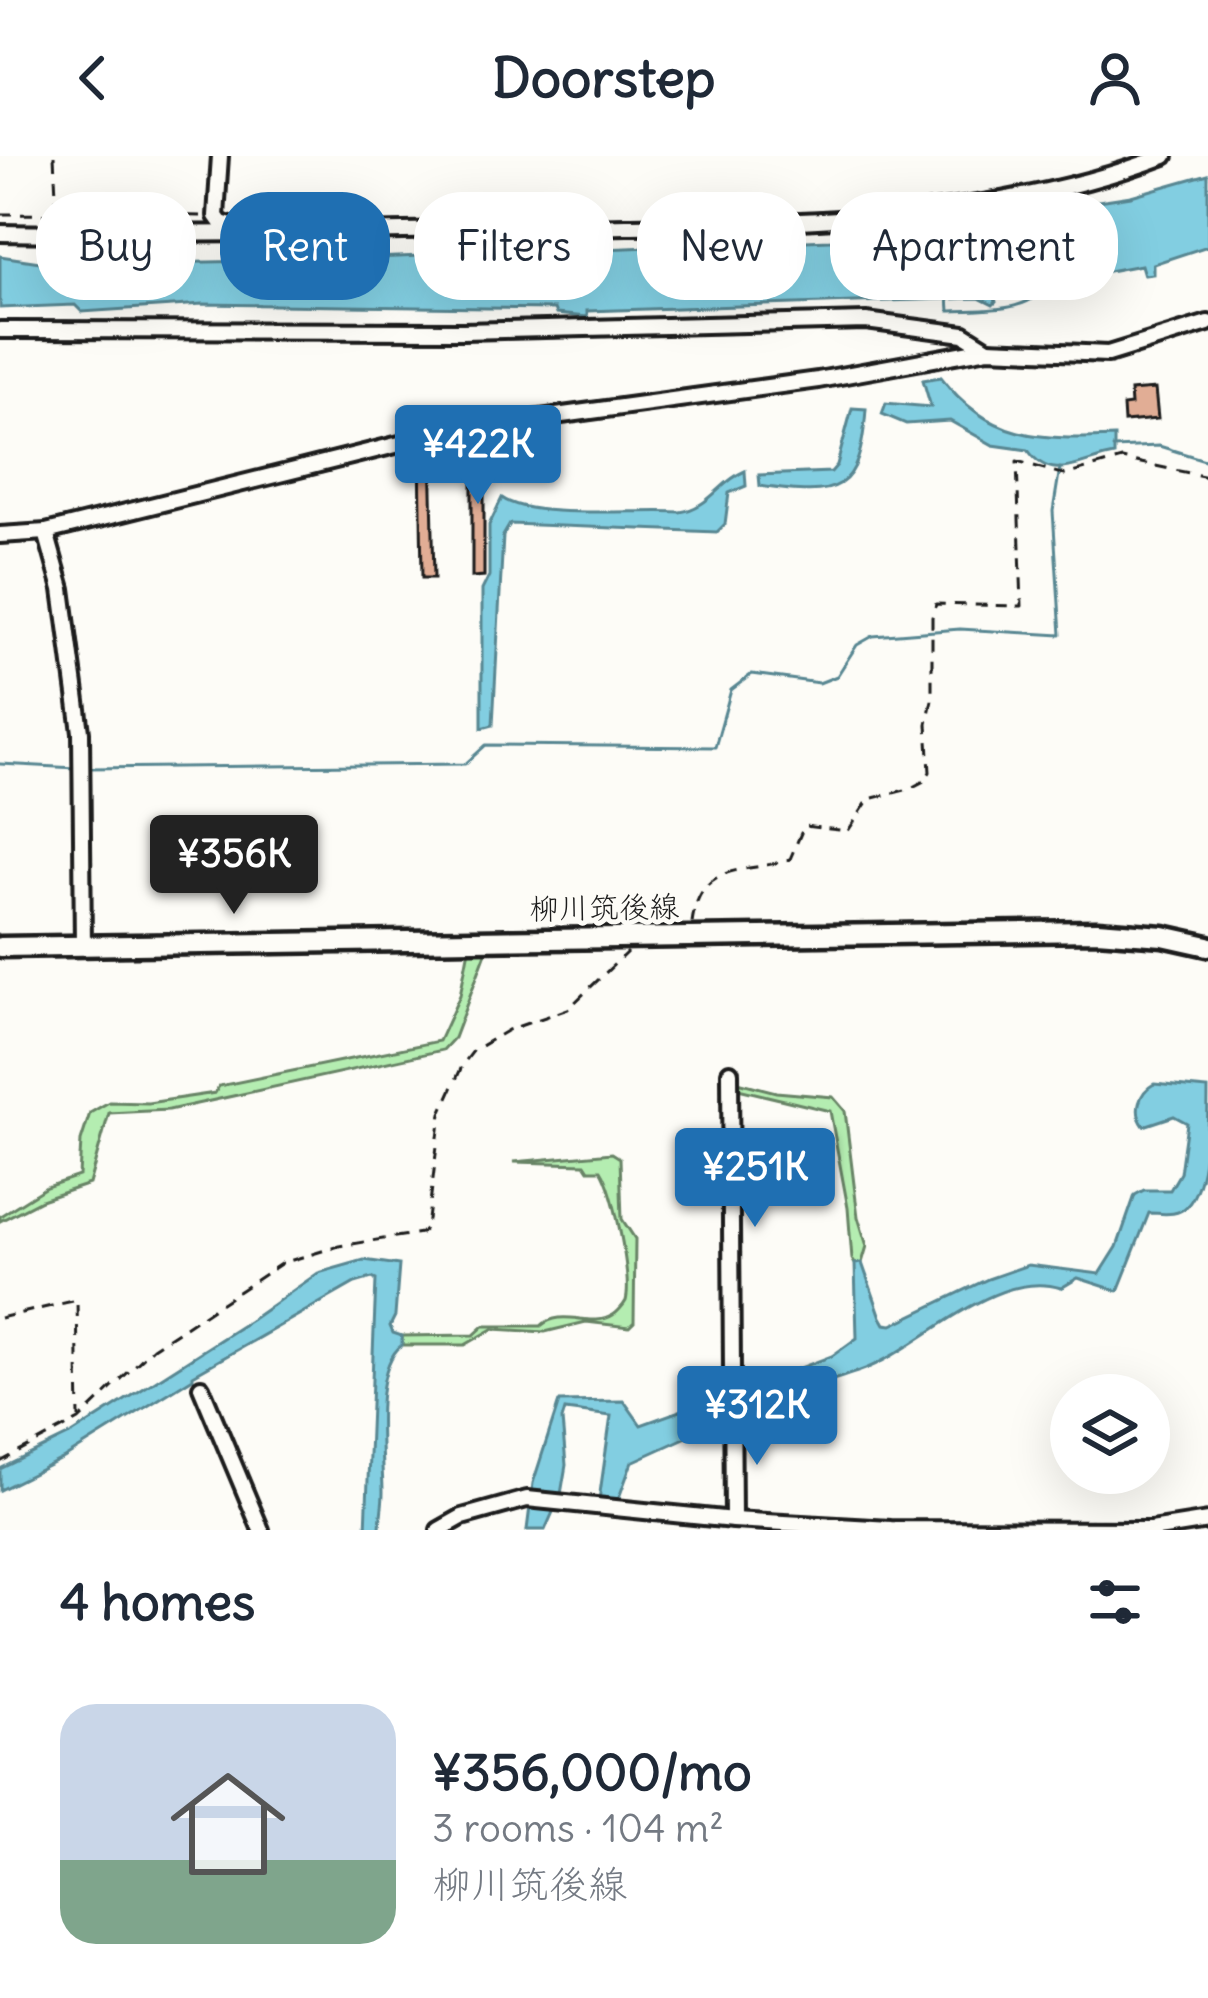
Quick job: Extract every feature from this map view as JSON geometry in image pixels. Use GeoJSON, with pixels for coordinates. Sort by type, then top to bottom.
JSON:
{"type":"FeatureCollection","features":[{"type":"Feature","properties":{"kind":"main road","name":"柳川筑後線"},"geometry":{"type":"LineString","coordinates":[[0,947],[1087,931],[1163,936],[1208,946]]}},
{"type":"Feature","properties":{"kind":"street"},"geometry":{"type":"LineString","coordinates":[[220,156],[215,216],[220,222]]}},
{"type":"Feature","properties":{"kind":"street"},"geometry":{"type":"LineString","coordinates":[[390,234],[873,216],[964,207],[1064,187],[1165,156]]}},
{"type":"Feature","properties":{"kind":"street"},"geometry":{"type":"LineString","coordinates":[[0,233],[220,236]]}},
{"type":"Feature","properties":{"kind":"street"},"geometry":{"type":"LineString","coordinates":[[0,535],[46,532],[460,429],[781,385],[988,349],[1108,354],[1208,318]]}},
{"type":"Feature","properties":{"kind":"street"},"geometry":{"type":"LineString","coordinates":[[0,330],[463,331],[866,321],[964,334],[988,349]]}},
{"type":"Feature","properties":{"kind":"street"},"geometry":{"type":"LineString","coordinates":[[46,532],[62,589],[81,732],[82,946]]}},
{"type":"Feature","properties":{"kind":"street"},"geometry":{"type":"LineString","coordinates":[[730,1072],[733,1520]]}},
{"type":"Feature","properties":{"kind":"street"},"geometry":{"type":"LineString","coordinates":[[200,1388],[260,1530]]}},
{"type":"Feature","properties":{"kind":"street"},"geometry":{"type":"LineString","coordinates":[[440,1530],[462,1517],[527,1499],[733,1520],[891,1529],[1151,1530],[1208,1521]]}},
{"type":"Feature","properties":{"kind":"path"},"geometry":{"type":"LineString","coordinates":[[54,156],[56,192]]}},
{"type":"Feature","properties":{"kind":"path"},"geometry":{"type":"LineString","coordinates":[[0,214],[36,215]]}},
{"type":"Feature","properties":{"kind":"path"},"geometry":{"type":"LineString","coordinates":[[196,216],[215,216]]}},
{"type":"Feature","properties":{"kind":"path"},"geometry":{"type":"LineString","coordinates":[[689,937],[694,903],[720,874],[790,859],[804,826],[848,831],[869,799],[924,782],[930,772],[927,724],[936,604],[1022,606],[1017,460],[1065,475],[1122,459],[1208,477]]}},
{"type":"Feature","properties":{"kind":"path"},"geometry":{"type":"LineString","coordinates":[[0,1462],[79,1420],[153,1348],[282,1263],[339,1246],[421,1233],[427,1228],[441,1113],[463,1064],[474,1050],[508,1030],[568,1009],[640,938]]}},
{"type":"Feature","properties":{"kind":"path"},"geometry":{"type":"LineString","coordinates":[[0,1318],[77,1300],[79,1420]]}},
{"type":"Feature","properties":{"kind":"green space"},"geometry":{"type":"Polygon","coordinates":[[[469,949],[487,950],[454,1038],[443,1050],[169,1110],[109,1113],[89,1184],[41,1200],[0,1221],[0,1216],[46,1187],[79,1176],[81,1141],[90,1113],[109,1102],[148,1103],[215,1093],[219,1086],[439,1041],[460,995],[469,949]]]}},
{"type":"Feature","properties":{"kind":"green space"},"geometry":{"type":"Polygon","coordinates":[[[734,1081],[776,1092],[833,1097],[845,1111],[858,1217],[867,1246],[862,1263],[852,1259],[830,1111],[734,1088],[734,1081]]]}},
{"type":"Feature","properties":{"kind":"green space"},"geometry":{"type":"Polygon","coordinates":[[[612,1153],[620,1158],[622,1219],[635,1239],[634,1322],[629,1327],[586,1322],[545,1332],[493,1329],[465,1345],[402,1345],[402,1336],[474,1335],[484,1326],[541,1326],[558,1318],[596,1320],[616,1313],[626,1301],[626,1274],[616,1214],[601,1170],[589,1170],[585,1164],[514,1162],[612,1153]]]}},
{"type":"Feature","properties":{"kind":"water"},"geometry":{"type":"Polygon","coordinates":[[[1208,174],[1208,246],[1153,264],[1153,274],[1144,275],[1141,265],[1118,269],[1118,198],[1208,174]]]}},
{"type":"Feature","properties":{"kind":"water"},"geometry":{"type":"Polygon","coordinates":[[[830,240],[830,300],[919,300],[587,311],[587,317],[556,314],[554,309],[203,304],[82,312],[75,305],[0,308],[0,256],[36,261],[36,300],[196,300],[196,262],[220,262],[220,300],[390,300],[390,257],[414,256],[414,300],[613,300],[613,249],[637,248],[637,300],[806,300],[806,241],[830,240]]]}},
{"type":"Feature","properties":{"kind":"water"},"geometry":{"type":"Polygon","coordinates":[[[941,377],[959,398],[997,424],[1039,436],[1114,437],[1114,455],[1057,468],[1037,460],[1028,450],[993,445],[950,421],[906,424],[882,414],[886,403],[931,407],[923,380],[941,377]]]}},
{"type":"Feature","properties":{"kind":"water"},"geometry":{"type":"Polygon","coordinates":[[[852,408],[866,409],[863,437],[851,473],[840,484],[809,491],[760,486],[759,475],[831,472],[852,408]]]}},
{"type":"Feature","properties":{"kind":"water"},"geometry":{"type":"Polygon","coordinates":[[[745,471],[746,486],[729,493],[725,524],[717,532],[510,524],[503,536],[493,725],[482,728],[482,590],[489,576],[489,525],[502,498],[517,505],[561,511],[680,512],[699,505],[745,471]]]}},
{"type":"Feature","properties":{"kind":"water"},"geometry":{"type":"Polygon","coordinates":[[[1154,1084],[1208,1089],[1203,1167],[1187,1206],[1169,1214],[1149,1213],[1118,1291],[1078,1278],[1061,1288],[1010,1289],[984,1299],[883,1361],[737,1413],[737,1392],[832,1356],[857,1338],[855,1264],[862,1263],[881,1317],[892,1325],[1028,1265],[1100,1274],[1117,1247],[1135,1195],[1144,1190],[1170,1190],[1180,1173],[1187,1123],[1174,1116],[1144,1126],[1139,1115],[1141,1097],[1154,1084]]]}},
{"type":"Feature","properties":{"kind":"water"},"geometry":{"type":"Polygon","coordinates":[[[364,1260],[399,1265],[390,1326],[402,1336],[402,1345],[392,1357],[382,1392],[380,1530],[366,1530],[376,1280],[372,1278],[355,1283],[193,1375],[64,1458],[0,1490],[0,1469],[72,1434],[318,1273],[364,1260]]]}},
{"type":"Feature","properties":{"kind":"water"},"geometry":{"type":"Polygon","coordinates":[[[724,1395],[720,1422],[632,1462],[617,1503],[599,1500],[611,1416],[565,1410],[566,1465],[561,1494],[545,1530],[527,1530],[533,1483],[559,1402],[624,1401],[641,1425],[724,1395]]]}},
{"type":"Feature","properties":{"kind":"building"},"geometry":{"type":"Polygon","coordinates":[[[1155,389],[1158,419],[1124,422],[1123,406],[1131,405],[1130,391],[1155,389]]]}},
{"type":"Feature","properties":{"kind":"building"},"geometry":{"type":"Polygon","coordinates":[[[484,437],[484,576],[472,577],[472,439],[484,437]]]}},
{"type":"Feature","properties":{"kind":"building"},"geometry":{"type":"Polygon","coordinates":[[[431,448],[434,578],[422,578],[420,451],[431,448]]]}},
{"type":"Feature","properties":{"kind":"waterway"},"geometry":{"type":"LineString","coordinates":[[948,300],[949,311],[1007,308],[1029,300]]}},
{"type":"Feature","properties":{"kind":"waterway"},"geometry":{"type":"LineString","coordinates":[[1113,448],[1159,446],[1208,461]]}},
{"type":"Feature","properties":{"kind":"waterway"},"geometry":{"type":"LineString","coordinates":[[87,768],[465,764],[486,745],[715,747],[731,690],[752,674],[819,683],[837,676],[857,645],[873,636],[960,629],[1061,635],[1053,511],[1060,468]]}},
{"type":"Feature","properties":{"kind":"waterway"},"geometry":{"type":"LineString","coordinates":[[0,764],[76,768]]}}]}
